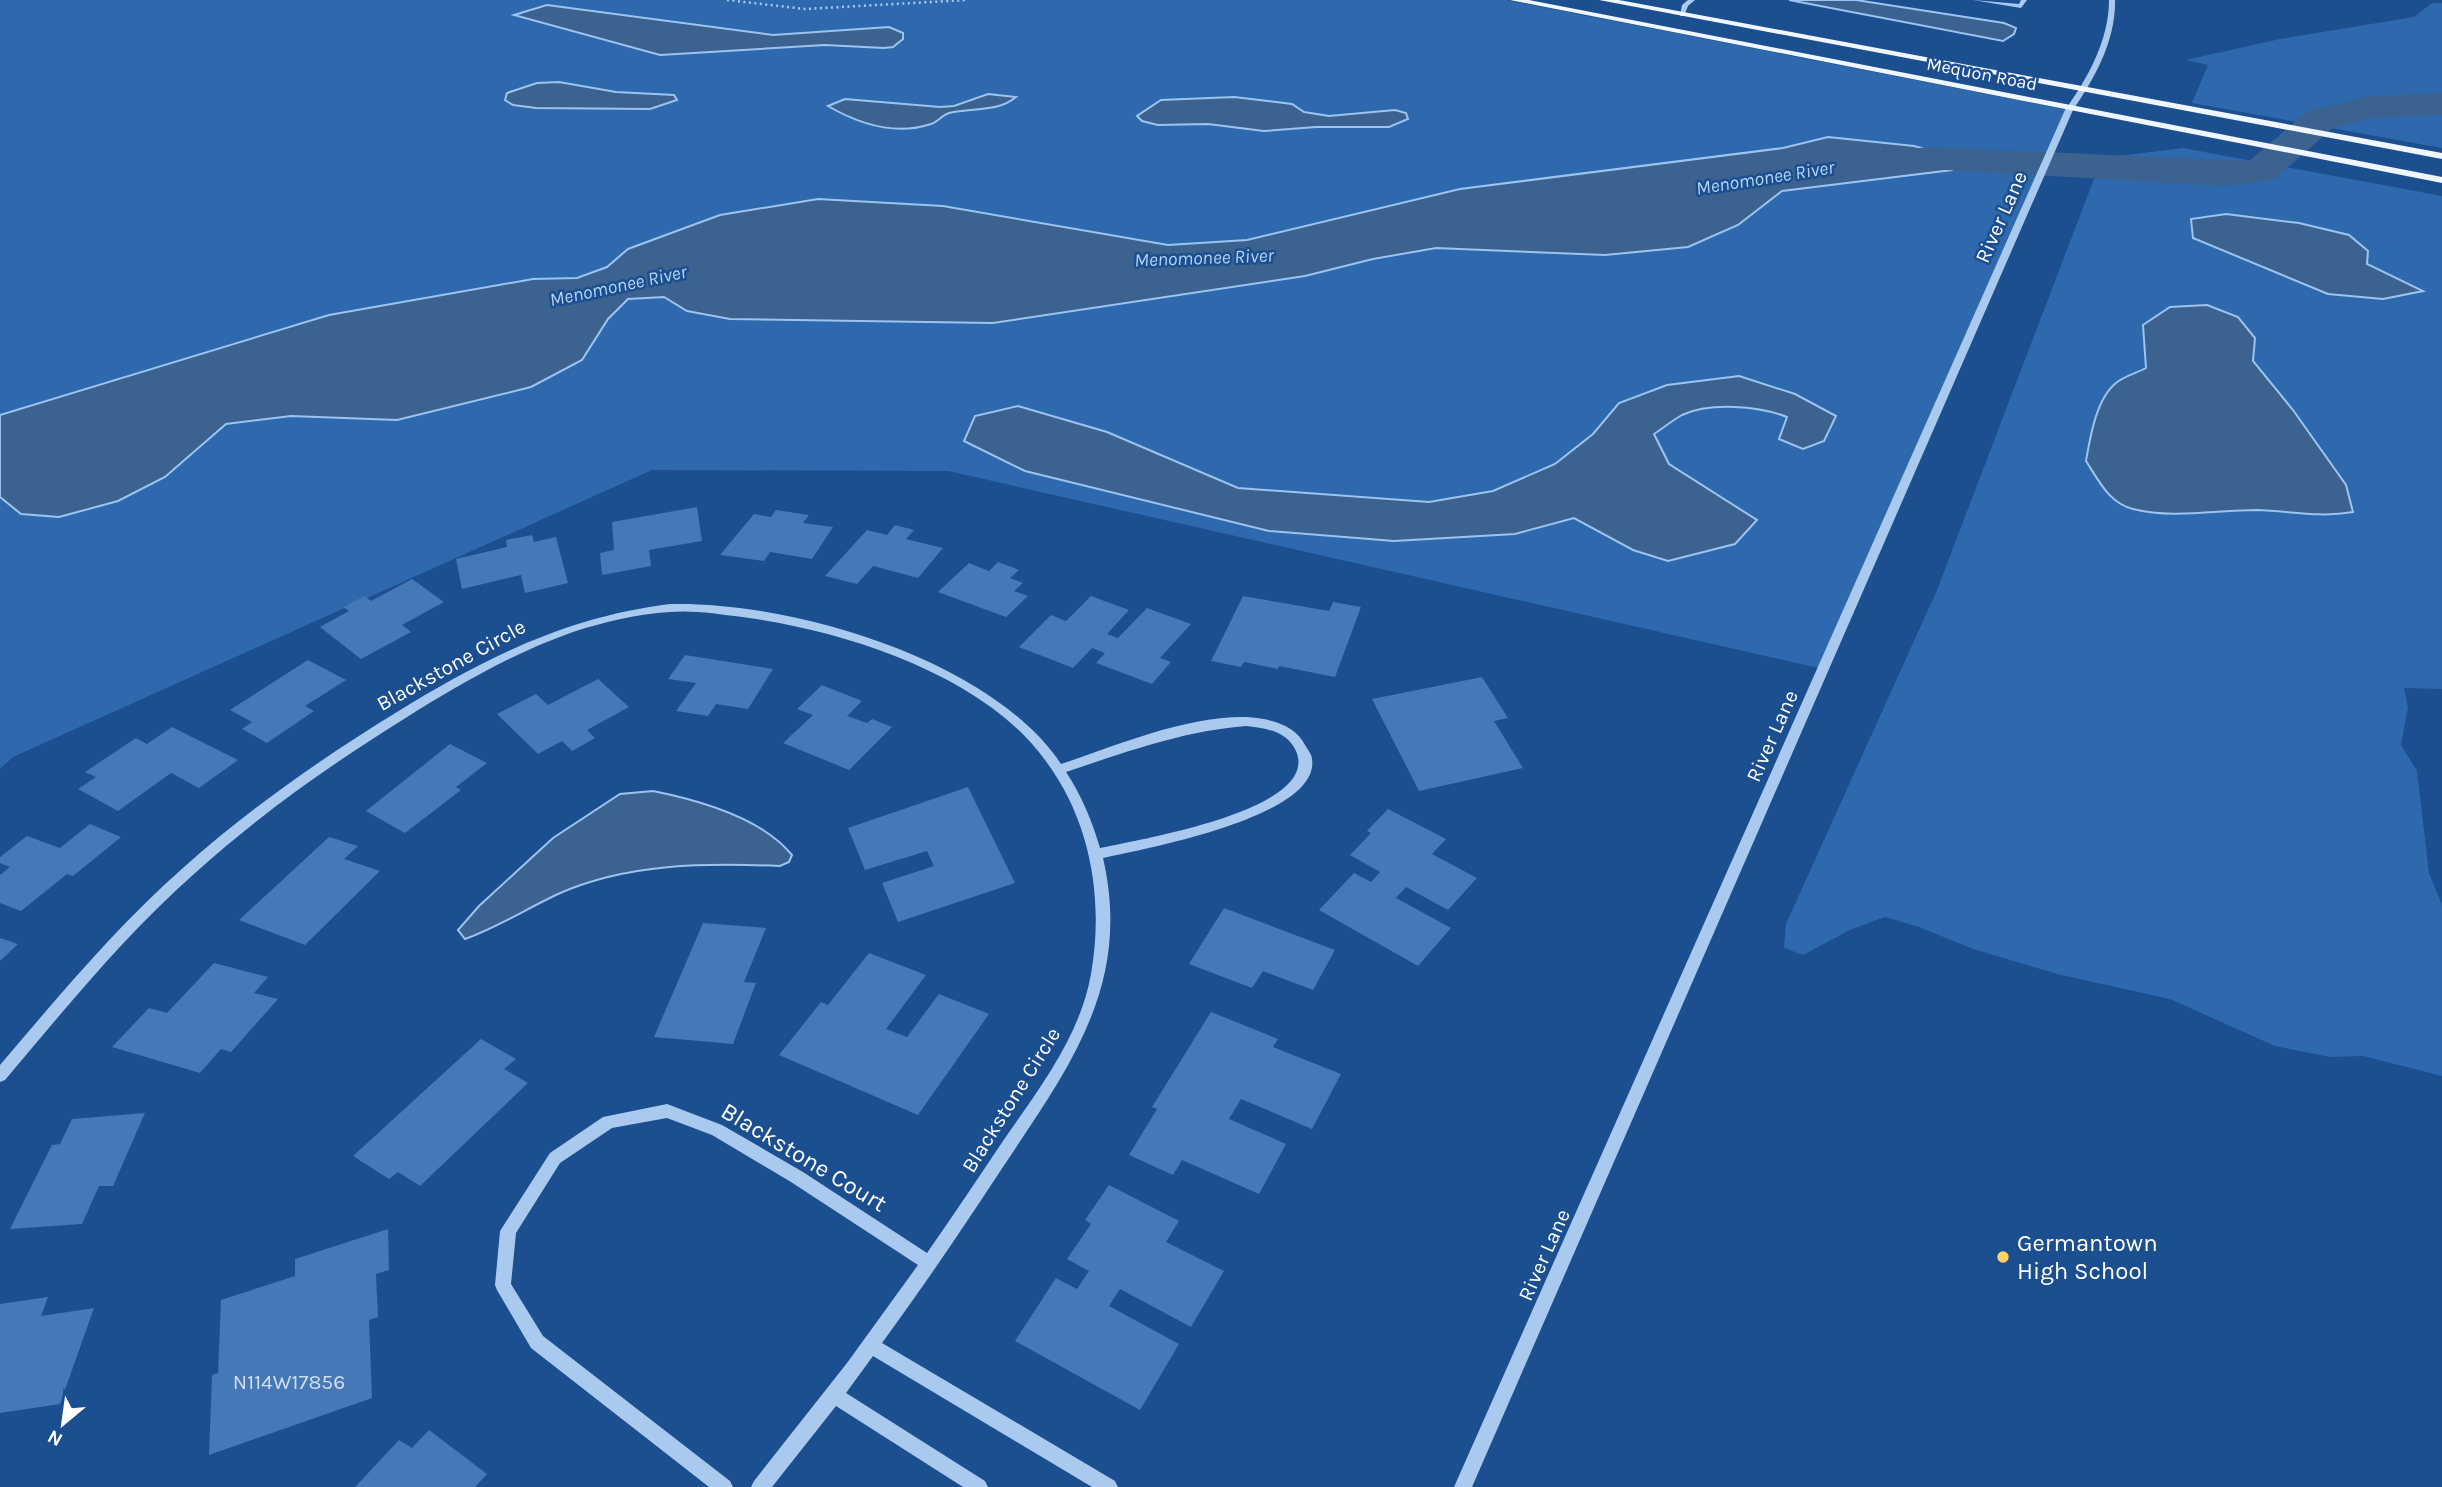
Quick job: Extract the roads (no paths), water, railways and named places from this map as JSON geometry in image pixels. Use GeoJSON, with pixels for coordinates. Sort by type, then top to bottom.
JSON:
{"type":"FeatureCollection","features":[{"type":"Feature","properties":{"kind":"main road","name":"Mequon Road"},"geometry":{"type":"LineString","coordinates":[[1515,0],[2069,110],[2442,180]]}},
{"type":"Feature","properties":{"kind":"main road","name":"Mequon Road"},"geometry":{"type":"LineString","coordinates":[[1604,0],[2442,156]]}},
{"type":"Feature","properties":{"kind":"main road"},"geometry":{"type":"LineString","coordinates":[[1667,30],[1682,15]]}},
{"type":"Feature","properties":{"kind":"street"},"geometry":{"type":"LineString","coordinates":[[1682,15],[1692,0]]}},
{"type":"Feature","properties":{"kind":"street"},"geometry":{"type":"LineString","coordinates":[[1976,0],[2021,6],[2024,0]]}},
{"type":"Feature","properties":{"kind":"street","name":"River Lane"},"geometry":{"type":"LineString","coordinates":[[1463,1487],[2041,173],[2069,110],[2083,91],[2111,19],[2112,0]]}},
{"type":"Feature","properties":{"kind":"street","name":"Blackstone Circle"},"geometry":{"type":"LineString","coordinates":[[0,1076],[105,954],[215,847],[351,746],[438,692],[538,640],[627,614],[673,608],[766,615],[824,626],[955,679],[1005,711],[1061,769],[1081,807],[1097,854],[1102,931],[1097,978],[1084,1023],[1056,1076],[930,1264],[835,1396],[760,1487]]}},
{"type":"Feature","properties":{"kind":"street"},"geometry":{"type":"LineString","coordinates":[[1061,769],[1213,722],[1250,719],[1274,726],[1294,736],[1306,760],[1301,778],[1278,801],[1242,817],[1097,854]]}},
{"type":"Feature","properties":{"kind":"street","name":"Blackstone Court"},"geometry":{"type":"LineString","coordinates":[[724,1487],[537,1342],[503,1285],[508,1231],[555,1158],[608,1122],[667,1111],[717,1130],[774,1163],[930,1264]]}},
{"type":"Feature","properties":{"kind":"street"},"geometry":{"type":"LineString","coordinates":[[871,1346],[1109,1487]]}},
{"type":"Feature","properties":{"kind":"street"},"geometry":{"type":"LineString","coordinates":[[835,1396],[979,1487]]}},
{"type":"Feature","properties":{"kind":"water"},"geometry":{"type":"Polygon","coordinates":[[[1789,0],[1856,0],[2004,23],[2016,28],[2014,34],[2003,41],[1789,0]]]}},
{"type":"Feature","properties":{"kind":"water"},"geometry":{"type":"Polygon","coordinates":[[[547,5],[773,35],[889,27],[903,33],[903,39],[893,47],[884,48],[825,45],[660,55],[514,15],[547,5]]]}},
{"type":"Feature","properties":{"kind":"water"},"geometry":{"type":"Polygon","coordinates":[[[559,82],[616,92],[674,95],[677,100],[650,109],[536,108],[513,105],[505,100],[507,93],[537,83],[559,82]]]}},
{"type":"Feature","properties":{"kind":"water"},"geometry":{"type":"Polygon","coordinates":[[[988,94],[1016,97],[993,108],[949,113],[931,124],[904,129],[865,123],[828,106],[845,99],[954,106],[988,94]]]}},
{"type":"Feature","properties":{"kind":"water"},"geometry":{"type":"Polygon","coordinates":[[[1234,97],[1292,104],[1304,112],[1329,116],[1395,110],[1406,113],[1408,119],[1389,127],[1316,127],[1264,131],[1208,124],[1158,125],[1142,121],[1137,116],[1161,100],[1234,97]]]}},
{"type":"Feature","properties":{"kind":"water"},"geometry":{"type":"Polygon","coordinates":[[[1828,137],[1914,146],[1958,158],[1952,170],[1782,191],[1738,225],[1688,247],[1605,255],[1436,248],[1373,259],[1305,276],[993,323],[730,319],[687,311],[664,297],[628,299],[608,319],[582,360],[531,387],[397,420],[291,416],[226,424],[165,477],[118,501],[59,517],[21,514],[0,497],[0,415],[329,315],[533,279],[577,278],[607,267],[628,249],[720,215],[818,199],[943,206],[1168,245],[1247,240],[1460,189],[1783,148],[1828,137]]]}},
{"type":"Feature","properties":{"kind":"water"},"geometry":{"type":"Polygon","coordinates":[[[2226,214],[2299,223],[2349,235],[2368,251],[2367,264],[2423,291],[2383,299],[2328,294],[2193,238],[2191,219],[2226,214]]]}},
{"type":"Feature","properties":{"kind":"water"},"geometry":{"type":"Polygon","coordinates":[[[2207,305],[2238,317],[2255,338],[2253,361],[2293,410],[2346,485],[2353,512],[2148,512],[2117,502],[2100,483],[2086,461],[2092,430],[2109,390],[2123,378],[2146,368],[2143,325],[2170,307],[2207,305]]]}},
{"type":"Feature","properties":{"kind":"water"},"geometry":{"type":"Polygon","coordinates":[[[1739,376],[1795,394],[1836,416],[1824,441],[1803,449],[1779,439],[1787,417],[1749,408],[1720,407],[1693,411],[1682,415],[1654,434],[1669,464],[1757,520],[1735,544],[1668,561],[1633,550],[1574,518],[1515,534],[1394,541],[1269,531],[1025,471],[964,441],[975,416],[1018,406],[1107,432],[1238,488],[1429,502],[1493,491],[1555,464],[1593,434],[1619,403],[1667,385],[1739,376]]]}},
{"type":"Feature","properties":{"kind":"water"},"geometry":{"type":"Polygon","coordinates":[[[653,791],[709,805],[747,821],[779,842],[792,855],[789,862],[780,866],[667,867],[611,876],[558,894],[465,939],[458,930],[479,906],[553,838],[620,794],[653,791]]]}},
{"type":"Feature","properties":{"kind":"waterway","name":"Menomonee River"},"geometry":{"type":"LineString","coordinates":[[1875,162],[1929,158],[2226,174],[2259,172],[2321,119],[2372,107],[2442,104]]}},
{"type":"Feature","properties":{"kind":"place","name":"Germantown High School"},"geometry":{"type":"Point","coordinates":[2003,1257]}}]}
